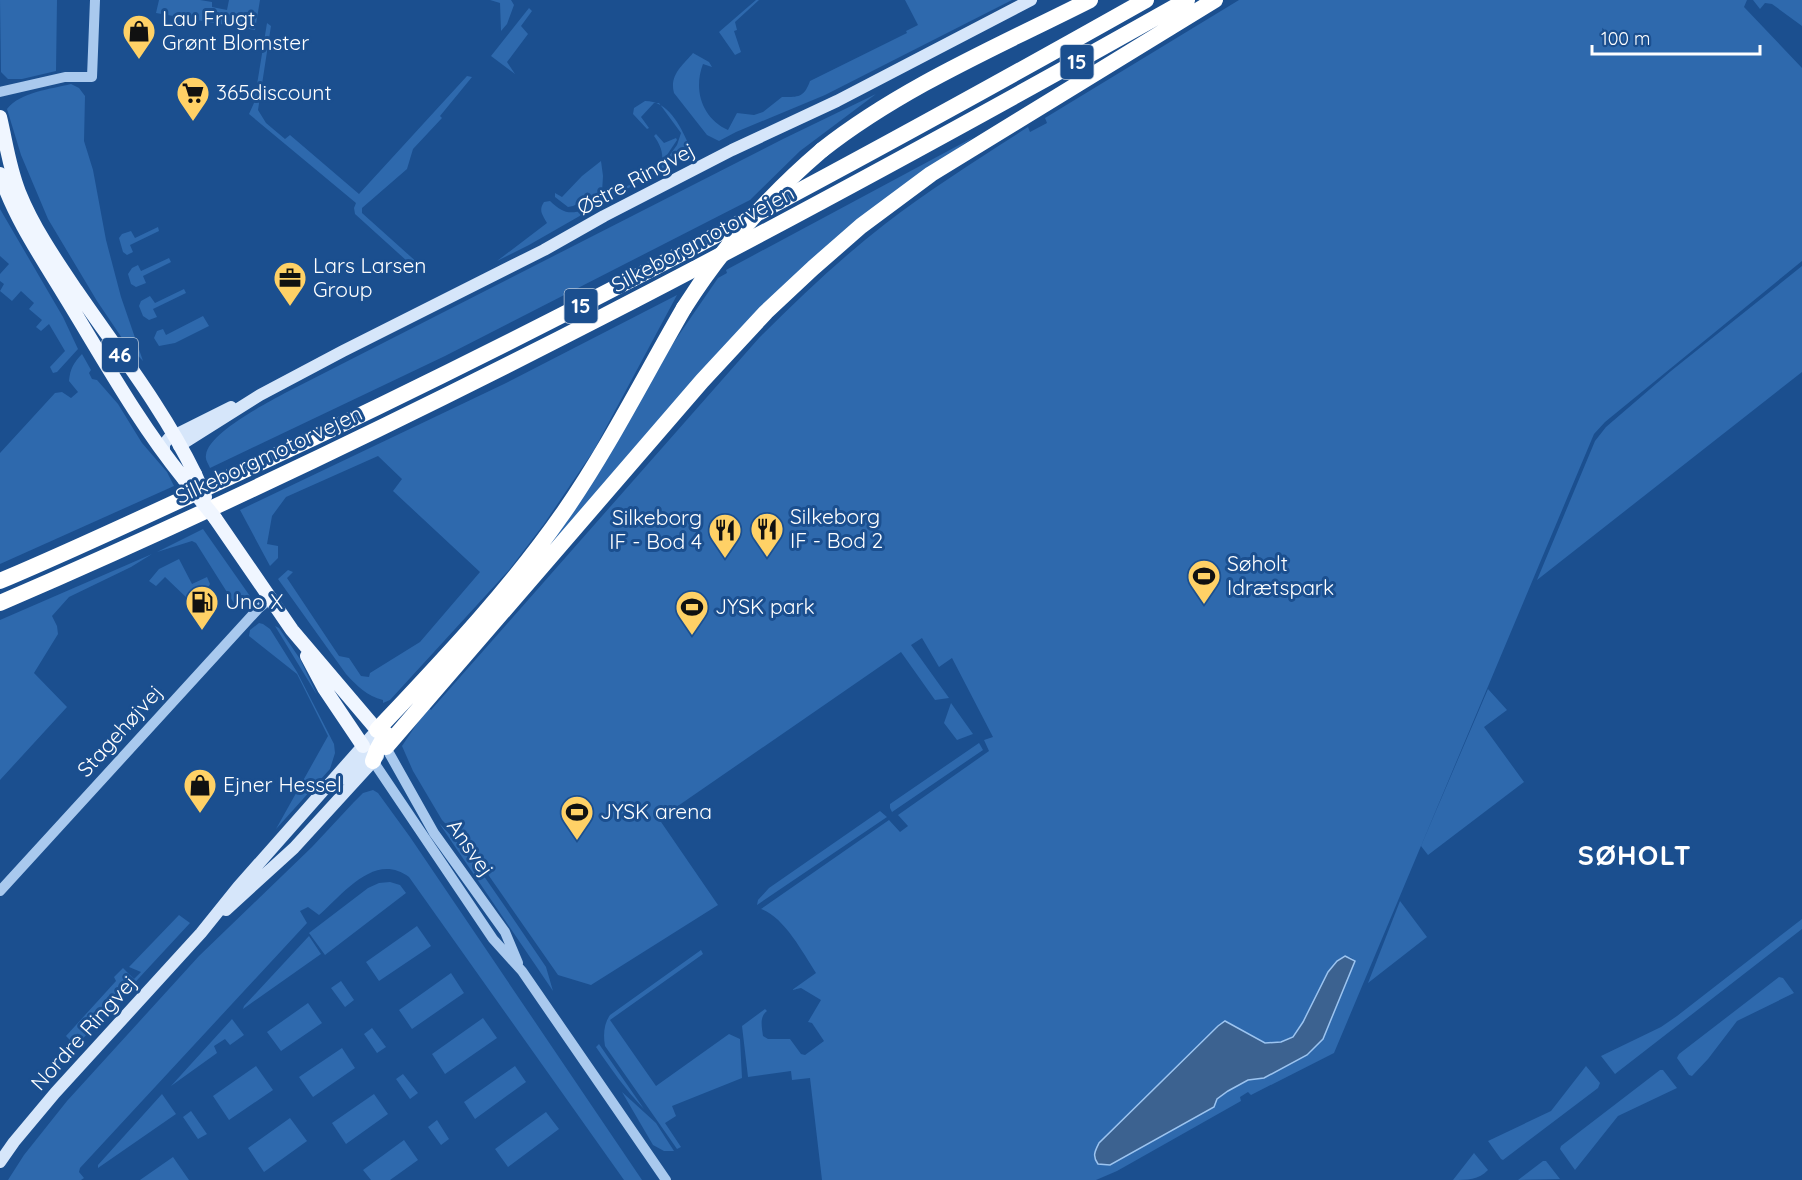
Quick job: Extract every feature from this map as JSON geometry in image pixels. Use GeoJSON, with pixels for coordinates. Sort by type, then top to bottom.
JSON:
{"type":"FeatureCollection","features":[{"type":"Feature","properties":{"kind":"highway"},"geometry":{"type":"LineString","coordinates":[[381,739],[440,672],[539,546],[595,465],[708,270],[750,219],[822,150],[864,119],[907,93],[1090,0]]}},
{"type":"Feature","properties":{"kind":"highway","name":"Silkeborgmotorvejen"},"geometry":{"type":"LineString","coordinates":[[0,581],[295,447],[590,302],[948,111],[1146,0]]}},
{"type":"Feature","properties":{"kind":"highway","name":"Silkeborgmotorvejen"},"geometry":{"type":"LineString","coordinates":[[0,603],[312,461],[588,325],[967,123],[1187,0]]}},
{"type":"Feature","properties":{"kind":"highway"},"geometry":{"type":"LineString","coordinates":[[368,753],[702,381],[766,312],[813,268],[861,226],[931,174],[1215,0]]}},
{"type":"Feature","properties":{"kind":"main road","name":"Østre Ringvej"},"geometry":{"type":"LineString","coordinates":[[171,443],[732,150],[837,101],[1031,0]]}},
{"type":"Feature","properties":{"kind":"main road","name":"46"},"geometry":{"type":"LineString","coordinates":[[0,117],[4,161],[29,213],[59,265],[144,388],[189,477],[270,599],[292,630],[381,739]]}},
{"type":"Feature","properties":{"kind":"main road","name":"46"},"geometry":{"type":"LineString","coordinates":[[0,174],[12,205],[53,277],[127,396],[171,443]]}},
{"type":"Feature","properties":{"kind":"main road","name":"46"},"geometry":{"type":"LineString","coordinates":[[292,630],[324,688],[368,753]]}},
{"type":"Feature","properties":{"kind":"main road","name":"Nordre Ringvej"},"geometry":{"type":"LineString","coordinates":[[201,933],[294,848],[368,753]]}},
{"type":"Feature","properties":{"kind":"main road","name":"Nordre Ringvej"},"geometry":{"type":"LineString","coordinates":[[0,1162],[54,1093],[201,933],[238,887],[368,753]]}},
{"type":"Feature","properties":{"kind":"street"},"geometry":{"type":"LineString","coordinates":[[0,92],[65,77],[92,77],[95,0]]}},
{"type":"Feature","properties":{"kind":"street","name":"Stagehøjvej"},"geometry":{"type":"LineString","coordinates":[[0,891],[258,609],[270,599]]}},
{"type":"Feature","properties":{"kind":"street","name":"Ansvej"},"geometry":{"type":"LineString","coordinates":[[381,739],[434,833],[505,933],[522,971]]}},
{"type":"Feature","properties":{"kind":"street","name":"Ansvej"},"geometry":{"type":"LineString","coordinates":[[368,753],[493,939],[522,971],[666,1180]]}},
{"type":"Feature","properties":{"kind":"shaded area"},"geometry":{"type":"Polygon","coordinates":[[[0,0],[57,0],[56,71],[22,79],[8,79],[1,72],[0,0]]]}},
{"type":"Feature","properties":{"kind":"shaded area"},"geometry":{"type":"Polygon","coordinates":[[[159,0],[200,0],[212,2],[212,7],[227,10],[229,0],[260,0],[255,30],[156,13],[159,0]]]}},
{"type":"Feature","properties":{"kind":"shaded area"},"geometry":{"type":"Polygon","coordinates":[[[490,0],[511,0],[514,5],[507,24],[501,31],[500,3],[490,0]]]}},
{"type":"Feature","properties":{"kind":"shaded area"},"geometry":{"type":"Polygon","coordinates":[[[756,0],[759,0],[735,22],[737,30],[734,31],[741,52],[735,55],[719,32],[756,0]]]}},
{"type":"Feature","properties":{"kind":"shaded area"},"geometry":{"type":"Polygon","coordinates":[[[905,0],[1012,0],[825,95],[719,141],[707,135],[674,93],[675,76],[693,53],[709,62],[712,67],[703,64],[700,74],[702,102],[712,118],[728,130],[737,113],[754,115],[763,112],[782,97],[803,94],[810,81],[907,33],[906,31],[918,25],[905,0]]]}},
{"type":"Feature","properties":{"kind":"shaded area","name":"Søholt Idrætspark"},"geometry":{"type":"Polygon","coordinates":[[[1239,0],[1747,0],[1744,7],[1802,68],[1802,261],[1605,422],[1594,434],[1334,1053],[1251,1095],[1248,1092],[1240,1097],[1241,1101],[1117,1171],[1096,1180],[822,1180],[810,1078],[792,1080],[791,1071],[748,1077],[742,1026],[765,1009],[767,1011],[762,1019],[763,1036],[768,1039],[790,1039],[801,1054],[805,1055],[824,1041],[812,1023],[808,1022],[821,1000],[801,988],[792,990],[816,973],[785,927],[761,909],[889,820],[900,832],[908,826],[898,815],[989,751],[984,740],[993,737],[952,658],[939,667],[922,638],[911,645],[949,698],[935,700],[901,652],[659,819],[718,905],[591,985],[558,975],[471,850],[442,820],[413,771],[402,746],[428,707],[431,710],[774,323],[868,237],[902,211],[1028,127],[1030,132],[1047,123],[1045,118],[1239,0]],[[1345,956],[1337,961],[1328,972],[1293,1037],[1281,1042],[1265,1043],[1225,1022],[1099,1143],[1094,1155],[1098,1164],[1110,1165],[1228,1091],[1248,1080],[1264,1078],[1307,1055],[1323,1039],[1355,962],[1352,958],[1345,956]]]}},
{"type":"Feature","properties":{"kind":"shaded area"},"geometry":{"type":"Polygon","coordinates":[[[1753,0],[1802,0],[1802,26],[1772,4],[1765,3],[1760,9],[1753,0]]]}},
{"type":"Feature","properties":{"kind":"shaded area"},"geometry":{"type":"Polygon","coordinates":[[[529,8],[532,11],[521,26],[528,34],[507,62],[515,74],[491,56],[529,8]]]}},
{"type":"Feature","properties":{"kind":"shaded area"},"geometry":{"type":"Polygon","coordinates":[[[267,23],[271,26],[258,110],[266,123],[285,139],[290,135],[359,194],[467,76],[472,77],[440,116],[442,118],[413,149],[407,169],[362,208],[362,213],[420,265],[418,271],[355,214],[356,203],[249,114],[254,103],[267,23]]]}},
{"type":"Feature","properties":{"kind":"shaded area"},"geometry":{"type":"Polygon","coordinates":[[[71,84],[79,88],[85,96],[84,141],[93,170],[106,240],[121,297],[143,361],[124,341],[97,301],[48,219],[21,155],[7,109],[28,95],[71,84]]]}},
{"type":"Feature","properties":{"kind":"shaded area"},"geometry":{"type":"Polygon","coordinates":[[[876,94],[800,151],[750,200],[445,356],[210,468],[206,460],[209,446],[227,428],[265,404],[783,139],[876,94]]]}},
{"type":"Feature","properties":{"kind":"shaded area"},"geometry":{"type":"Polygon","coordinates":[[[645,101],[655,103],[641,117],[649,128],[647,129],[633,114],[634,108],[645,101]]]}},
{"type":"Feature","properties":{"kind":"shaded area"},"geometry":{"type":"Polygon","coordinates":[[[661,105],[677,122],[688,143],[681,158],[497,261],[547,223],[541,210],[544,202],[550,201],[566,212],[584,210],[660,168],[662,151],[654,136],[656,134],[664,143],[676,138],[677,140],[665,158],[667,159],[677,145],[681,133],[661,105]]]}},
{"type":"Feature","properties":{"kind":"shaded area"},"geometry":{"type":"Polygon","coordinates":[[[974,137],[883,201],[782,291],[520,588],[674,342],[718,278],[727,273],[726,270],[974,137]]]}},
{"type":"Feature","properties":{"kind":"shaded area"},"geometry":{"type":"Polygon","coordinates":[[[601,161],[602,192],[568,207],[555,197],[555,193],[562,197],[582,176],[601,161]]]}},
{"type":"Feature","properties":{"kind":"shaded area"},"geometry":{"type":"Polygon","coordinates":[[[0,209],[63,317],[78,349],[57,372],[53,373],[50,367],[65,351],[49,324],[41,331],[36,327],[42,320],[29,309],[34,303],[21,291],[12,301],[0,291],[4,284],[0,281],[0,274],[9,264],[0,256],[0,209]]]}},
{"type":"Feature","properties":{"kind":"shaded area"},"geometry":{"type":"Polygon","coordinates":[[[158,227],[159,231],[130,245],[133,252],[127,255],[123,252],[119,238],[122,234],[131,231],[135,238],[158,227]]]}},
{"type":"Feature","properties":{"kind":"shaded area"},"geometry":{"type":"Polygon","coordinates":[[[169,258],[171,262],[143,276],[146,283],[136,287],[131,284],[128,274],[132,268],[138,265],[141,271],[169,258]]]}},
{"type":"Feature","properties":{"kind":"shaded area"},"geometry":{"type":"Polygon","coordinates":[[[1802,266],[1802,372],[1537,580],[1595,441],[1606,427],[1671,371],[1802,266]]]}},
{"type":"Feature","properties":{"kind":"shaded area"},"geometry":{"type":"Polygon","coordinates":[[[184,289],[186,293],[153,309],[157,317],[149,320],[143,316],[139,306],[141,301],[150,296],[155,303],[184,289]]]}},
{"type":"Feature","properties":{"kind":"shaded area"},"geometry":{"type":"Polygon","coordinates":[[[677,295],[594,450],[544,524],[509,570],[390,700],[383,703],[383,700],[372,696],[354,683],[278,579],[288,570],[293,572],[287,578],[339,656],[349,658],[361,676],[369,677],[370,673],[420,642],[480,572],[393,491],[402,479],[378,456],[286,497],[272,516],[267,544],[278,546],[278,558],[270,566],[240,510],[504,384],[677,295]]]}},
{"type":"Feature","properties":{"kind":"shaded area"},"geometry":{"type":"Polygon","coordinates":[[[203,316],[209,326],[175,343],[159,346],[154,338],[157,331],[163,329],[166,335],[203,316]]]}},
{"type":"Feature","properties":{"kind":"shaded area"},"geometry":{"type":"Polygon","coordinates":[[[82,354],[91,370],[89,373],[92,379],[97,380],[118,404],[142,443],[167,472],[174,486],[0,564],[0,453],[55,393],[62,392],[71,398],[78,392],[69,381],[73,366],[82,354]]]}},
{"type":"Feature","properties":{"kind":"shaded area"},"geometry":{"type":"Polygon","coordinates":[[[203,529],[252,599],[246,609],[237,608],[196,543],[192,541],[157,552],[203,529]]]}},
{"type":"Feature","properties":{"kind":"shaded area"},"geometry":{"type":"Polygon","coordinates":[[[152,554],[131,567],[69,597],[52,616],[58,634],[34,673],[67,707],[0,780],[0,620],[152,554]]]}},
{"type":"Feature","properties":{"kind":"shaded area"},"geometry":{"type":"Polygon","coordinates":[[[179,559],[192,584],[207,577],[210,584],[204,595],[198,591],[189,600],[165,577],[156,586],[149,581],[159,569],[179,559]]]}},
{"type":"Feature","properties":{"kind":"shaded area"},"geometry":{"type":"Polygon","coordinates":[[[259,623],[270,629],[297,672],[334,744],[335,753],[330,769],[276,829],[328,736],[297,674],[249,636],[250,630],[259,623]]]}},
{"type":"Feature","properties":{"kind":"shaded area"},"geometry":{"type":"Polygon","coordinates":[[[275,626],[279,628],[300,659],[317,695],[275,626]]]}},
{"type":"Feature","properties":{"kind":"shaded area"},"geometry":{"type":"Polygon","coordinates":[[[1488,689],[1507,710],[1484,727],[1524,782],[1428,855],[1421,846],[1488,689]]]}},
{"type":"Feature","properties":{"kind":"shaded area"},"geometry":{"type":"Polygon","coordinates":[[[951,703],[973,734],[957,740],[944,723],[951,703]]]}},
{"type":"Feature","properties":{"kind":"shaded area"},"geometry":{"type":"Polygon","coordinates":[[[979,743],[983,750],[892,812],[890,804],[979,743]]]}},
{"type":"Feature","properties":{"kind":"shaded area"},"geometry":{"type":"Polygon","coordinates":[[[373,790],[378,793],[410,837],[642,1180],[624,1180],[409,877],[396,870],[384,869],[360,878],[319,915],[308,907],[300,911],[307,923],[80,1168],[79,1172],[84,1178],[81,1180],[8,1180],[24,1155],[67,1101],[199,956],[312,847],[363,793],[373,790]]]}},
{"type":"Feature","properties":{"kind":"shaded area"},"geometry":{"type":"Polygon","coordinates":[[[880,811],[887,817],[757,905],[758,900],[769,888],[880,811]]]}},
{"type":"Feature","properties":{"kind":"shaded area"},"geometry":{"type":"Polygon","coordinates":[[[439,823],[470,856],[506,908],[546,967],[553,991],[439,823]]]}},
{"type":"Feature","properties":{"kind":"shaded area"},"geometry":{"type":"Polygon","coordinates":[[[390,882],[400,885],[406,893],[325,955],[309,933],[368,888],[379,883],[390,882]]]}},
{"type":"Feature","properties":{"kind":"shaded area"},"geometry":{"type":"Polygon","coordinates":[[[1400,901],[1427,937],[1368,983],[1400,901]]]}},
{"type":"Feature","properties":{"kind":"shaded area"},"geometry":{"type":"Polygon","coordinates":[[[179,915],[190,923],[76,1046],[66,1036],[116,981],[114,977],[123,968],[134,979],[141,972],[129,967],[179,915]]]}},
{"type":"Feature","properties":{"kind":"shaded area"},"geometry":{"type":"Polygon","coordinates":[[[1802,919],[1802,929],[1615,1074],[1601,1056],[1661,1027],[1802,919]]]}},
{"type":"Feature","properties":{"kind":"shaded area"},"geometry":{"type":"Polygon","coordinates":[[[417,926],[431,946],[379,981],[366,962],[417,926]]]}},
{"type":"Feature","properties":{"kind":"shaded area"},"geometry":{"type":"Polygon","coordinates":[[[309,936],[321,954],[243,1009],[244,1006],[309,936]]]}},
{"type":"Feature","properties":{"kind":"shaded area"},"geometry":{"type":"Polygon","coordinates":[[[701,950],[703,954],[610,1020],[656,1086],[729,1034],[740,1039],[742,1078],[672,1106],[676,1116],[665,1123],[681,1147],[677,1149],[605,1046],[604,1029],[610,1015],[701,950]]]}},
{"type":"Feature","properties":{"kind":"shaded area"},"geometry":{"type":"Polygon","coordinates":[[[1345,956],[1355,961],[1323,1039],[1307,1055],[1264,1078],[1248,1080],[1228,1091],[1217,1099],[1214,1107],[1110,1165],[1098,1164],[1095,1151],[1099,1143],[1225,1021],[1265,1043],[1281,1042],[1293,1037],[1328,972],[1337,961],[1345,956]]]}},
{"type":"Feature","properties":{"kind":"shaded area"},"geometry":{"type":"Polygon","coordinates":[[[451,973],[464,993],[412,1029],[399,1010],[451,973]]]}},
{"type":"Feature","properties":{"kind":"shaded area"},"geometry":{"type":"Polygon","coordinates":[[[1779,977],[1783,978],[1794,993],[1737,1021],[1708,1059],[1692,1076],[1689,1075],[1677,1058],[1679,1054],[1779,977]]]}},
{"type":"Feature","properties":{"kind":"shaded area"},"geometry":{"type":"Polygon","coordinates":[[[341,981],[354,1000],[345,1007],[331,988],[341,981]]]}},
{"type":"Feature","properties":{"kind":"shaded area"},"geometry":{"type":"Polygon","coordinates":[[[308,1003],[322,1023],[281,1051],[267,1032],[308,1003]]]}},
{"type":"Feature","properties":{"kind":"shaded area"},"geometry":{"type":"Polygon","coordinates":[[[483,1018],[497,1038],[445,1074],[432,1054],[483,1018]]]}},
{"type":"Feature","properties":{"kind":"shaded area"},"geometry":{"type":"Polygon","coordinates":[[[232,1019],[244,1035],[230,1045],[225,1039],[214,1046],[217,1053],[171,1086],[232,1019]]]}},
{"type":"Feature","properties":{"kind":"shaded area"},"geometry":{"type":"Polygon","coordinates":[[[372,1028],[386,1047],[377,1053],[364,1034],[372,1028]]]}},
{"type":"Feature","properties":{"kind":"shaded area"},"geometry":{"type":"Polygon","coordinates":[[[599,1044],[644,1109],[596,1047],[599,1044]]]}},
{"type":"Feature","properties":{"kind":"shaded area"},"geometry":{"type":"Polygon","coordinates":[[[342,1048],[355,1068],[313,1097],[299,1077],[342,1048]]]}},
{"type":"Feature","properties":{"kind":"shaded area"},"geometry":{"type":"Polygon","coordinates":[[[256,1066],[273,1090],[229,1120],[213,1096],[256,1066]]]}},
{"type":"Feature","properties":{"kind":"shaded area"},"geometry":{"type":"Polygon","coordinates":[[[515,1066],[526,1082],[475,1119],[464,1102],[515,1066]]]}},
{"type":"Feature","properties":{"kind":"shaded area"},"geometry":{"type":"Polygon","coordinates":[[[1586,1066],[1600,1083],[1598,1088],[1503,1160],[1501,1159],[1488,1141],[1551,1111],[1586,1066]]]}},
{"type":"Feature","properties":{"kind":"shaded area"},"geometry":{"type":"Polygon","coordinates":[[[1663,1070],[1677,1088],[1618,1116],[1575,1170],[1560,1149],[1561,1146],[1663,1070]]]}},
{"type":"Feature","properties":{"kind":"shaded area"},"geometry":{"type":"Polygon","coordinates":[[[403,1074],[418,1093],[410,1099],[396,1079],[403,1074]]]}},
{"type":"Feature","properties":{"kind":"shaded area"},"geometry":{"type":"Polygon","coordinates":[[[622,1092],[656,1123],[674,1151],[664,1151],[653,1145],[622,1092]]]}},
{"type":"Feature","properties":{"kind":"shaded area"},"geometry":{"type":"Polygon","coordinates":[[[162,1094],[176,1114],[98,1168],[98,1165],[162,1094]]]}},
{"type":"Feature","properties":{"kind":"shaded area"},"geometry":{"type":"Polygon","coordinates":[[[374,1094],[388,1114],[346,1144],[332,1123],[374,1094]]]}},
{"type":"Feature","properties":{"kind":"shaded area"},"geometry":{"type":"Polygon","coordinates":[[[191,1111],[207,1134],[198,1139],[183,1117],[191,1111]]]}},
{"type":"Feature","properties":{"kind":"shaded area"},"geometry":{"type":"Polygon","coordinates":[[[546,1112],[559,1129],[508,1167],[495,1149],[546,1112]]]}},
{"type":"Feature","properties":{"kind":"shaded area"},"geometry":{"type":"Polygon","coordinates":[[[290,1118],[307,1141],[264,1172],[248,1148],[290,1118]]]}},
{"type":"Feature","properties":{"kind":"shaded area"},"geometry":{"type":"Polygon","coordinates":[[[437,1120],[449,1139],[441,1145],[428,1127],[437,1120]]]}},
{"type":"Feature","properties":{"kind":"shaded area"},"geometry":{"type":"Polygon","coordinates":[[[404,1140],[418,1160],[390,1180],[371,1180],[363,1170],[404,1140]]]}},
{"type":"Feature","properties":{"kind":"shaded area"},"geometry":{"type":"Polygon","coordinates":[[[1474,1153],[1488,1170],[1477,1178],[1453,1180],[1474,1153]]]}},
{"type":"Feature","properties":{"kind":"shaded area"},"geometry":{"type":"Polygon","coordinates":[[[173,1157],[189,1180],[140,1180],[173,1157]]]}},
{"type":"Feature","properties":{"kind":"shaded area"},"geometry":{"type":"Polygon","coordinates":[[[1546,1161],[1560,1179],[1518,1180],[1546,1161]]]}},
{"type":"Feature","properties":{"kind":"place","name":"Lau Frugt Grønt Blomster"},"geometry":{"type":"Point","coordinates":[139,60]}},
{"type":"Feature","properties":{"kind":"place","name":"365discount"},"geometry":{"type":"Point","coordinates":[193,122]}},
{"type":"Feature","properties":{"kind":"place","name":"Lars Larsen Group"},"geometry":{"type":"Point","coordinates":[290,307]}},
{"type":"Feature","properties":{"kind":"place","name":"Silkeborg IF - Bod 2"},"geometry":{"type":"Point","coordinates":[767,558]}},
{"type":"Feature","properties":{"kind":"place","name":"Silkeborg IF - Bod 4"},"geometry":{"type":"Point","coordinates":[725,559]}},
{"type":"Feature","properties":{"kind":"place","name":"Søholt Idrætspark"},"geometry":{"type":"Point","coordinates":[1204,605]}},
{"type":"Feature","properties":{"kind":"place","name":"Uno X"},"geometry":{"type":"Point","coordinates":[202,631]}},
{"type":"Feature","properties":{"kind":"place","name":"JYSK park"},"geometry":{"type":"Point","coordinates":[692,636]}},
{"type":"Feature","properties":{"kind":"place","name":"Ejner Hessel"},"geometry":{"type":"Point","coordinates":[200,814]}},
{"type":"Feature","properties":{"kind":"place","name":"JYSK arena"},"geometry":{"type":"Point","coordinates":[577,841]}},
{"type":"Feature","properties":{"kind":"district","name":"SØHOLT"},"geometry":{"type":"Point","coordinates":[1635,856]}}]}
